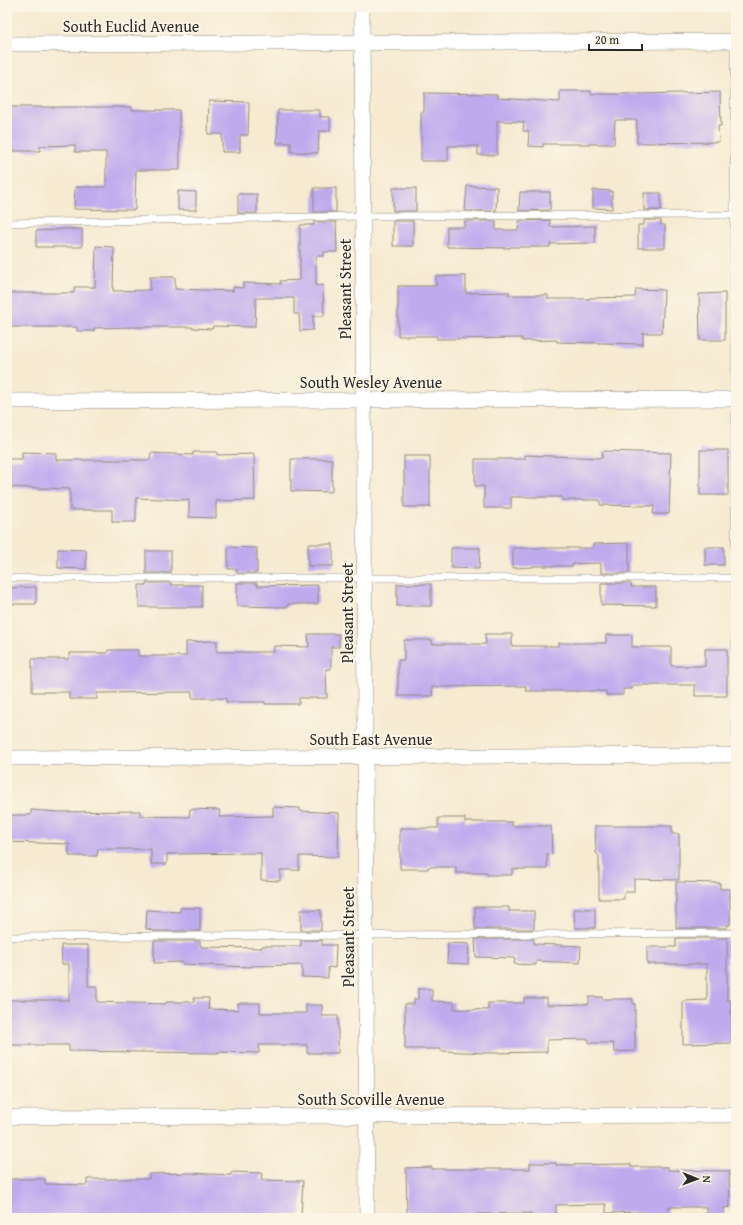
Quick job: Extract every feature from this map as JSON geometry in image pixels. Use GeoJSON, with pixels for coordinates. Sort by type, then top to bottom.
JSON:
{"type":"FeatureCollection","features":[{"type":"Feature","properties":{"kind":"street","name":"Pleasant Street"},"geometry":{"type":"LineString","coordinates":[[362,7],[367,1218]]}},
{"type":"Feature","properties":{"kind":"street","name":"South Euclid Avenue"},"geometry":{"type":"LineString","coordinates":[[7,44],[735,41]]}},
{"type":"Feature","properties":{"kind":"street","name":"South Wesley Avenue"},"geometry":{"type":"LineString","coordinates":[[7,401],[735,399]]}},
{"type":"Feature","properties":{"kind":"street","name":"South East Avenue"},"geometry":{"type":"LineString","coordinates":[[7,758],[736,755]]}},
{"type":"Feature","properties":{"kind":"street","name":"South Scoville Avenue"},"geometry":{"type":"LineString","coordinates":[[7,1117],[736,1115]]}},
{"type":"Feature","properties":{"kind":"lane"},"geometry":{"type":"LineString","coordinates":[[734,7],[736,737]]}},
{"type":"Feature","properties":{"kind":"lane"},"geometry":{"type":"LineString","coordinates":[[7,223],[363,216],[734,215]]}},
{"type":"Feature","properties":{"kind":"lane"},"geometry":{"type":"LineString","coordinates":[[7,578],[736,578]]}},
{"type":"Feature","properties":{"kind":"lane"},"geometry":{"type":"LineString","coordinates":[[7,937],[736,933]]}},
{"type":"Feature","properties":{"kind":"building"},"geometry":{"type":"Polygon","coordinates":[[[560,91],[591,91],[591,94],[720,92],[721,126],[718,126],[719,142],[637,143],[637,120],[615,120],[614,144],[543,144],[543,147],[528,146],[529,131],[523,131],[524,122],[497,121],[497,155],[478,155],[478,146],[448,146],[448,161],[421,161],[421,112],[424,112],[424,93],[497,94],[497,98],[560,102],[560,91]]]}},
{"type":"Feature","properties":{"kind":"building"},"geometry":{"type":"Polygon","coordinates":[[[209,101],[249,102],[248,135],[240,135],[240,152],[222,152],[222,134],[208,134],[209,101]]]}},
{"type":"Feature","properties":{"kind":"building"},"geometry":{"type":"Polygon","coordinates":[[[7,107],[132,107],[132,110],[179,110],[180,170],[136,170],[135,210],[74,209],[75,187],[106,187],[106,152],[75,152],[75,145],[40,146],[40,151],[7,151],[7,107]]]}},
{"type":"Feature","properties":{"kind":"building"},"geometry":{"type":"Polygon","coordinates":[[[278,110],[320,110],[320,117],[330,117],[330,131],[319,131],[318,153],[291,152],[291,143],[277,143],[278,110]]]}},
{"type":"Feature","properties":{"kind":"building"},"geometry":{"type":"Polygon","coordinates":[[[467,186],[497,187],[496,211],[465,211],[467,186]]]}},
{"type":"Feature","properties":{"kind":"building"},"geometry":{"type":"Polygon","coordinates":[[[314,188],[336,188],[336,212],[314,212],[314,188]]]}},
{"type":"Feature","properties":{"kind":"building"},"geometry":{"type":"Polygon","coordinates":[[[393,188],[416,188],[416,211],[393,211],[393,188]]]}},
{"type":"Feature","properties":{"kind":"building"},"geometry":{"type":"Polygon","coordinates":[[[593,190],[612,191],[612,209],[593,208],[593,190]]]}},
{"type":"Feature","properties":{"kind":"building"},"geometry":{"type":"Polygon","coordinates":[[[178,191],[196,192],[196,210],[178,210],[178,191]]]}},
{"type":"Feature","properties":{"kind":"building"},"geometry":{"type":"Polygon","coordinates":[[[520,192],[550,192],[550,210],[519,211],[520,192]]]}},
{"type":"Feature","properties":{"kind":"building"},"geometry":{"type":"Polygon","coordinates":[[[644,193],[661,193],[661,210],[644,210],[644,193]]]}},
{"type":"Feature","properties":{"kind":"building"},"geometry":{"type":"Polygon","coordinates":[[[238,194],[257,194],[257,213],[238,213],[238,194]]]}},
{"type":"Feature","properties":{"kind":"building"},"geometry":{"type":"Polygon","coordinates":[[[550,220],[550,227],[595,226],[595,243],[550,244],[550,247],[447,247],[447,227],[464,227],[465,221],[496,221],[496,230],[518,230],[519,221],[550,220]]]}},
{"type":"Feature","properties":{"kind":"building"},"geometry":{"type":"Polygon","coordinates":[[[644,220],[661,220],[661,225],[665,225],[665,248],[638,248],[638,225],[644,225],[644,220]]]}},
{"type":"Feature","properties":{"kind":"building"},"geometry":{"type":"Polygon","coordinates":[[[393,221],[413,221],[413,246],[393,246],[393,221]]]}},
{"type":"Feature","properties":{"kind":"building"},"geometry":{"type":"Polygon","coordinates":[[[314,222],[336,222],[337,252],[324,252],[324,256],[316,256],[316,286],[323,285],[324,316],[313,316],[313,330],[300,331],[299,314],[294,314],[294,298],[256,298],[255,327],[213,326],[212,329],[191,328],[192,327],[135,327],[94,328],[94,331],[77,331],[77,327],[7,327],[7,293],[74,293],[74,287],[95,287],[96,246],[114,247],[113,291],[150,290],[150,277],[175,277],[175,289],[233,291],[233,287],[243,288],[243,283],[281,284],[280,281],[300,280],[300,225],[314,225],[314,222]]]}},
{"type":"Feature","properties":{"kind":"building"},"geometry":{"type":"Polygon","coordinates":[[[82,229],[82,247],[36,247],[36,231],[82,229]]]}},
{"type":"Feature","properties":{"kind":"building"},"geometry":{"type":"Polygon","coordinates":[[[436,276],[466,276],[466,293],[509,292],[509,295],[548,295],[548,299],[635,297],[636,289],[664,290],[662,333],[643,333],[643,344],[557,342],[557,340],[522,341],[522,338],[437,339],[437,336],[398,336],[398,286],[436,286],[436,276]]]}},
{"type":"Feature","properties":{"kind":"building"},"geometry":{"type":"Polygon","coordinates":[[[725,293],[725,340],[700,340],[699,294],[725,293]]]}},
{"type":"Feature","properties":{"kind":"building"},"geometry":{"type":"Polygon","coordinates":[[[700,450],[728,450],[728,495],[700,495],[700,450]]]}},
{"type":"Feature","properties":{"kind":"building"},"geometry":{"type":"Polygon","coordinates":[[[603,451],[671,453],[669,514],[653,514],[654,506],[600,505],[600,500],[562,500],[562,497],[511,497],[511,508],[484,508],[484,486],[475,486],[475,459],[525,459],[525,455],[602,458],[603,451]]]}},
{"type":"Feature","properties":{"kind":"building"},"geometry":{"type":"Polygon","coordinates":[[[22,452],[56,453],[56,460],[150,460],[151,453],[193,455],[193,452],[217,452],[217,455],[254,454],[255,500],[216,501],[216,518],[189,517],[189,500],[136,498],[136,522],[112,522],[112,510],[70,510],[70,489],[7,487],[7,459],[22,459],[22,452]]]}},
{"type":"Feature","properties":{"kind":"building"},"geometry":{"type":"Polygon","coordinates":[[[404,456],[430,456],[430,507],[404,507],[404,456]]]}},
{"type":"Feature","properties":{"kind":"building"},"geometry":{"type":"Polygon","coordinates":[[[291,459],[332,459],[332,492],[291,491],[291,459]]]}},
{"type":"Feature","properties":{"kind":"building"},"geometry":{"type":"Polygon","coordinates":[[[629,543],[629,573],[601,573],[601,563],[573,564],[573,566],[533,566],[513,568],[513,548],[593,548],[593,544],[629,543]]]}},
{"type":"Feature","properties":{"kind":"building"},"geometry":{"type":"Polygon","coordinates":[[[308,544],[333,544],[333,566],[308,566],[308,544]]]}},
{"type":"Feature","properties":{"kind":"building"},"geometry":{"type":"Polygon","coordinates":[[[228,547],[257,548],[257,573],[237,573],[237,569],[228,569],[228,547]]]}},
{"type":"Feature","properties":{"kind":"building"},"geometry":{"type":"Polygon","coordinates":[[[705,547],[724,547],[724,565],[705,565],[705,547]]]}},
{"type":"Feature","properties":{"kind":"building"},"geometry":{"type":"Polygon","coordinates":[[[451,548],[480,548],[479,569],[451,568],[451,548]]]}},
{"type":"Feature","properties":{"kind":"building"},"geometry":{"type":"Polygon","coordinates":[[[58,549],[86,550],[86,569],[58,568],[58,549]]]}},
{"type":"Feature","properties":{"kind":"building"},"geometry":{"type":"Polygon","coordinates":[[[146,551],[171,551],[171,573],[146,573],[146,551]]]}},
{"type":"Feature","properties":{"kind":"building"},"geometry":{"type":"Polygon","coordinates":[[[146,583],[202,585],[202,607],[139,607],[139,585],[146,585],[146,583]]]}},
{"type":"Feature","properties":{"kind":"building"},"geometry":{"type":"Polygon","coordinates":[[[237,583],[257,583],[257,586],[318,585],[318,604],[288,604],[288,607],[237,606],[237,583]]]}},
{"type":"Feature","properties":{"kind":"building"},"geometry":{"type":"Polygon","coordinates":[[[601,583],[629,583],[631,584],[631,587],[656,587],[656,606],[601,605],[601,583]]]}},
{"type":"Feature","properties":{"kind":"building"},"geometry":{"type":"Polygon","coordinates":[[[397,584],[431,584],[431,606],[397,606],[397,584]]]}},
{"type":"Feature","properties":{"kind":"building"},"geometry":{"type":"Polygon","coordinates":[[[36,587],[36,604],[7,604],[7,588],[36,587]]]}},
{"type":"Feature","properties":{"kind":"building"},"geometry":{"type":"Polygon","coordinates":[[[308,634],[339,634],[339,647],[331,647],[331,669],[326,669],[327,698],[299,698],[299,704],[265,704],[265,702],[226,702],[226,698],[192,698],[192,692],[97,693],[97,699],[69,699],[69,692],[32,692],[32,659],[69,659],[69,653],[108,653],[108,650],[138,650],[138,656],[186,656],[186,642],[217,641],[217,652],[274,652],[274,646],[309,647],[308,634]]]}},
{"type":"Feature","properties":{"kind":"building"},"geometry":{"type":"Polygon","coordinates":[[[485,634],[512,634],[512,646],[558,646],[558,643],[606,643],[606,635],[632,635],[632,647],[671,647],[671,666],[705,666],[705,649],[727,649],[727,696],[695,696],[695,685],[632,685],[632,689],[623,689],[623,695],[606,695],[606,691],[526,691],[526,686],[432,687],[432,696],[398,696],[398,660],[404,660],[404,640],[432,640],[432,644],[486,644],[485,634]]]}},
{"type":"Feature","properties":{"kind":"building"},"geometry":{"type":"Polygon","coordinates":[[[273,807],[300,808],[300,811],[339,813],[338,857],[299,856],[299,870],[280,870],[280,881],[261,880],[261,853],[167,854],[167,864],[151,864],[151,849],[98,849],[97,856],[69,856],[69,844],[7,842],[7,815],[31,815],[31,810],[58,812],[140,811],[140,816],[189,817],[190,809],[220,810],[219,817],[273,816],[273,807]]]}},
{"type":"Feature","properties":{"kind":"building"},"geometry":{"type":"Polygon","coordinates":[[[438,818],[465,818],[465,822],[512,822],[512,826],[551,826],[552,855],[547,854],[547,869],[512,869],[512,875],[487,875],[487,873],[456,873],[456,867],[400,869],[400,828],[438,828],[438,818]]]}},
{"type":"Feature","properties":{"kind":"building"},"geometry":{"type":"Polygon","coordinates":[[[595,826],[672,826],[672,834],[679,834],[679,880],[634,879],[634,892],[624,892],[624,899],[599,899],[599,856],[596,853],[595,826]]]}},
{"type":"Feature","properties":{"kind":"building"},"geometry":{"type":"Polygon","coordinates":[[[676,882],[720,883],[720,889],[730,889],[730,925],[727,925],[727,928],[676,928],[676,882]]]}},
{"type":"Feature","properties":{"kind":"building"},"geometry":{"type":"Polygon","coordinates":[[[475,907],[509,907],[509,911],[534,911],[534,929],[475,929],[475,907]]]}},
{"type":"Feature","properties":{"kind":"building"},"geometry":{"type":"Polygon","coordinates":[[[180,908],[200,908],[200,931],[153,931],[146,929],[147,910],[180,912],[180,908]]]}},
{"type":"Feature","properties":{"kind":"building"},"geometry":{"type":"Polygon","coordinates":[[[574,909],[595,909],[595,928],[575,928],[574,909]]]}},
{"type":"Feature","properties":{"kind":"building"},"geometry":{"type":"Polygon","coordinates":[[[301,910],[321,910],[321,930],[301,930],[301,910]]]}},
{"type":"Feature","properties":{"kind":"building"},"geometry":{"type":"Polygon","coordinates":[[[676,938],[727,938],[727,1000],[731,1000],[732,1043],[683,1044],[683,1001],[707,1000],[707,964],[647,964],[647,947],[676,947],[676,938]]]}},
{"type":"Feature","properties":{"kind":"building"},"geometry":{"type":"Polygon","coordinates":[[[475,939],[534,939],[534,944],[581,946],[580,963],[536,961],[536,965],[514,964],[515,958],[476,957],[475,939]]]}},
{"type":"Feature","properties":{"kind":"building"},"geometry":{"type":"Polygon","coordinates":[[[301,940],[322,940],[322,945],[336,945],[335,968],[328,967],[328,978],[302,977],[302,965],[251,967],[182,964],[182,962],[154,963],[154,941],[200,941],[201,947],[262,948],[262,946],[301,946],[301,940]]]}},
{"type":"Feature","properties":{"kind":"building"},"geometry":{"type":"Polygon","coordinates":[[[448,943],[469,944],[468,964],[447,963],[448,943]]]}},
{"type":"Feature","properties":{"kind":"building"},"geometry":{"type":"Polygon","coordinates":[[[61,945],[88,945],[88,986],[97,986],[97,1002],[166,1004],[166,1002],[194,1002],[194,998],[209,998],[208,1009],[238,1010],[238,1003],[260,1003],[260,1013],[306,1013],[306,1005],[322,1005],[322,1016],[338,1016],[338,1053],[307,1053],[307,1045],[259,1045],[259,1053],[218,1053],[69,1051],[69,1045],[7,1045],[7,1000],[69,1000],[69,964],[62,964],[61,945]]]}},
{"type":"Feature","properties":{"kind":"building"},"geometry":{"type":"Polygon","coordinates":[[[418,989],[432,989],[432,1001],[454,1002],[454,1009],[488,1010],[488,1003],[524,1003],[524,998],[547,998],[547,1005],[589,1004],[589,997],[602,997],[602,999],[633,999],[633,1004],[635,1004],[635,1051],[614,1052],[613,1043],[589,1043],[589,1039],[547,1040],[547,1052],[488,1053],[441,1051],[441,1049],[405,1049],[405,1004],[414,1004],[414,999],[418,999],[418,989]]]}},
{"type":"Feature","properties":{"kind":"building"},"geometry":{"type":"Polygon","coordinates":[[[530,1163],[556,1163],[556,1165],[631,1164],[631,1167],[668,1167],[668,1170],[729,1171],[730,1207],[724,1208],[724,1218],[706,1218],[706,1207],[668,1207],[668,1218],[643,1218],[643,1212],[606,1213],[606,1204],[556,1205],[556,1218],[531,1218],[531,1213],[476,1214],[476,1218],[451,1218],[451,1215],[407,1215],[406,1168],[432,1167],[432,1169],[530,1169],[530,1163]]]}},
{"type":"Feature","properties":{"kind":"building"},"geometry":{"type":"Polygon","coordinates":[[[231,1172],[262,1173],[261,1180],[303,1181],[301,1216],[286,1215],[286,1218],[86,1218],[86,1216],[45,1215],[45,1218],[7,1218],[7,1179],[45,1179],[45,1184],[87,1185],[87,1179],[149,1179],[149,1174],[190,1173],[231,1175],[231,1172]]]}}]}
